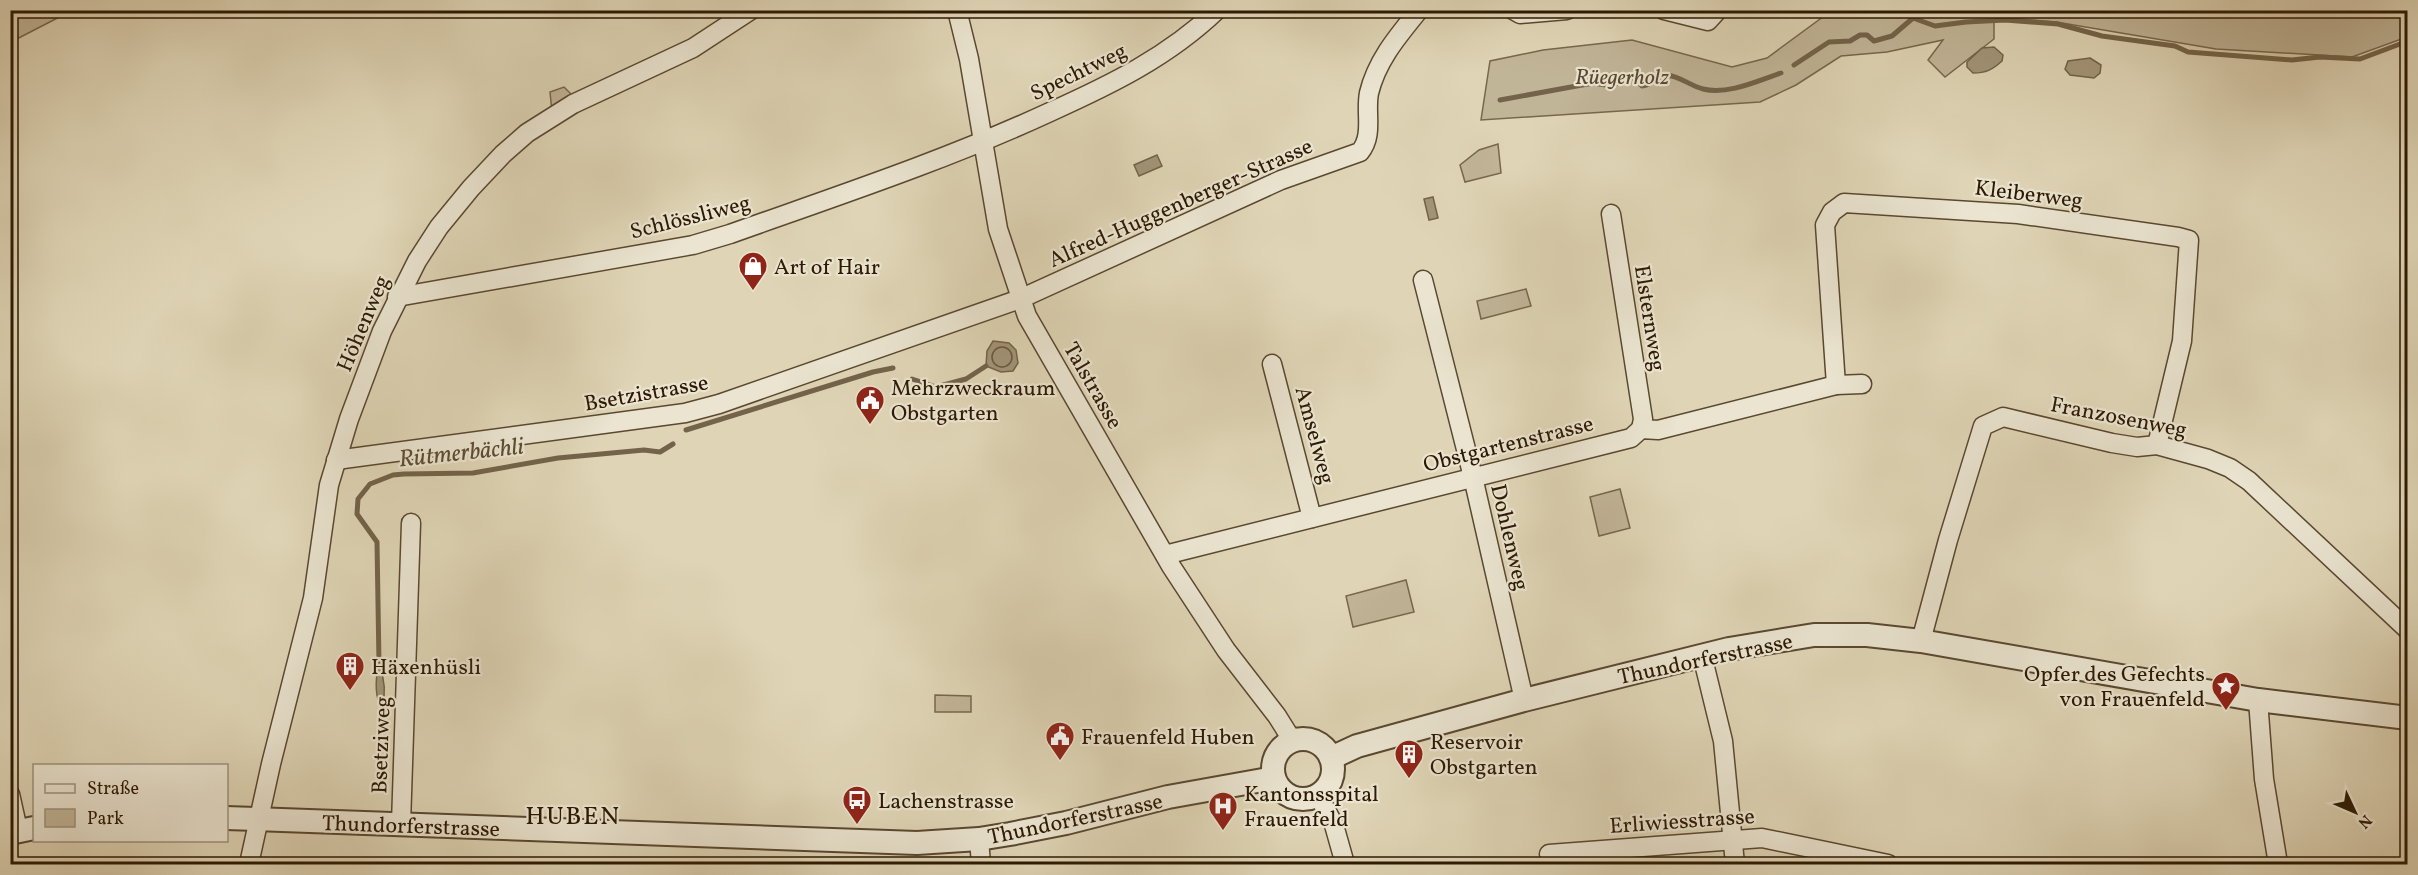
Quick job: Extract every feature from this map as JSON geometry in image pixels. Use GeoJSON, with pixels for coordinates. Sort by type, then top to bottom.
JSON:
{"type":"FeatureCollection","features":[{"type":"Feature","properties":{"kind":"street","name":"Höhenweg"},"geometry":{"type":"LineString","coordinates":[[249,864],[313,598],[329,485],[349,419],[397,297],[417,261],[471,188],[503,154],[527,133],[573,104],[693,48],[751,10]]}},
{"type":"Feature","properties":{"kind":"street","name":"Talstrasse"},"geometry":{"type":"LineString","coordinates":[[957,10],[969,59],[998,229],[1020,298],[1062,379],[1164,555],[1226,650],[1277,716],[1292,740]]}},
{"type":"Feature","properties":{"kind":"street","name":"Spechtweg"},"geometry":{"type":"LineString","coordinates":[[984,142],[1120,80],[1173,47],[1217,10]]}},
{"type":"Feature","properties":{"kind":"street","name":"Alfred-Huggenberger-Strasse"},"geometry":{"type":"LineString","coordinates":[[1020,298],[1281,180],[1360,152],[1365,146],[1368,135],[1368,96],[1377,69],[1394,41],[1419,10]]}},
{"type":"Feature","properties":{"kind":"street"},"geometry":{"type":"LineString","coordinates":[[1513,10],[1520,14],[1567,10]]}},
{"type":"Feature","properties":{"kind":"street"},"geometry":{"type":"LineString","coordinates":[[1664,10],[1708,21],[1718,10]]}},
{"type":"Feature","properties":{"kind":"street","name":"Schlössliweg"},"geometry":{"type":"LineString","coordinates":[[397,297],[693,245],[741,231],[984,142]]}},
{"type":"Feature","properties":{"kind":"street","name":"Kleiberweg"},"geometry":{"type":"LineString","coordinates":[[1836,385],[1825,225],[1832,212],[1844,203],[2018,214],[2189,240],[2182,341],[2157,445]]}},
{"type":"Feature","properties":{"kind":"street","name":"Elsternweg"},"geometry":{"type":"LineString","coordinates":[[1611,214],[1643,419],[1641,429]]}},
{"type":"Feature","properties":{"kind":"street","name":"Dohlenweg"},"geometry":{"type":"LineString","coordinates":[[1423,280],[1473,477],[1524,700]]}},
{"type":"Feature","properties":{"kind":"street","name":"Bsetzistrasse"},"geometry":{"type":"LineString","coordinates":[[336,460],[685,413],[719,404],[1020,298]]}},
{"type":"Feature","properties":{"kind":"street","name":"Amselweg"},"geometry":{"type":"LineString","coordinates":[[1272,364],[1312,518]]}},
{"type":"Feature","properties":{"kind":"street","name":"Obstgartenstrasse"},"geometry":{"type":"LineString","coordinates":[[1164,555],[1631,438],[1641,429],[1658,430],[1836,385],[1862,384]]}},
{"type":"Feature","properties":{"kind":"street","name":"Franzosenweg"},"geometry":{"type":"LineString","coordinates":[[1921,641],[1948,540],[1983,426],[2003,417],[2112,443],[2137,447],[2157,445],[2230,468],[2249,481],[2408,630]]}},
{"type":"Feature","properties":{"kind":"street","name":"Bsetziweg"},"geometry":{"type":"LineString","coordinates":[[401,824],[411,523]]}},
{"type":"Feature","properties":{"kind":"street","name":"Thundorferstrasse"},"geometry":{"type":"LineString","coordinates":[[1331,758],[1357,746],[1524,700],[1702,655],[1814,635],[1867,635],[1921,641],[2258,700],[2408,718]]}},
{"type":"Feature","properties":{"kind":"street"},"geometry":{"type":"LineString","coordinates":[[1702,655],[1723,741],[1735,864]]}},
{"type":"Feature","properties":{"kind":"street"},"geometry":{"type":"LineString","coordinates":[[2258,700],[2264,779],[2278,864]]}},
{"type":"Feature","properties":{"kind":"street"},"geometry":{"type":"LineString","coordinates":[[1292,740],[1311,740],[1326,750],[1331,758],[1332,775],[1324,790],[1318,795],[1304,799],[1294,798],[1285,794],[1274,778],[1272,769],[1278,752],[1292,740]]}},
{"type":"Feature","properties":{"kind":"street","name":"Thundorferstrasse"},"geometry":{"type":"LineString","coordinates":[[228,818],[917,843],[979,839],[1065,823],[1168,798],[1274,778]]}},
{"type":"Feature","properties":{"kind":"street"},"geometry":{"type":"LineString","coordinates":[[10,794],[21,830]]}},
{"type":"Feature","properties":{"kind":"street"},"geometry":{"type":"LineString","coordinates":[[1318,795],[1334,825],[1345,864]]}},
{"type":"Feature","properties":{"kind":"street","name":"Erliwiesstrasse"},"geometry":{"type":"LineString","coordinates":[[1549,854],[1762,838],[1888,864]]}},
{"type":"Feature","properties":{"kind":"street"},"geometry":{"type":"LineString","coordinates":[[979,839],[981,864]]}},
{"type":"Feature","properties":{"kind":"green space"},"geometry":{"type":"Polygon","coordinates":[[[27,11],[71,11],[11,42],[11,18],[27,11]]]}},
{"type":"Feature","properties":{"kind":"green space","name":"Rüegerholz"},"geometry":{"type":"Polygon","coordinates":[[[1831,11],[2407,11],[2407,37],[2352,57],[2216,49],[2056,22],[1994,17],[1994,39],[1945,77],[1928,60],[1943,40],[1887,52],[1841,56],[1796,85],[1760,102],[1481,120],[1490,61],[1543,50],[1632,40],[1732,67],[1767,58],[1831,11]]]}},
{"type":"Feature","properties":{"kind":"green space"},"geometry":{"type":"Polygon","coordinates":[[[564,87],[576,99],[552,112],[550,92],[564,87]]]}},
{"type":"Feature","properties":{"kind":"green space"},"geometry":{"type":"Polygon","coordinates":[[[1498,144],[1501,173],[1465,182],[1460,165],[1479,150],[1498,144]]]}},
{"type":"Feature","properties":{"kind":"green space"},"geometry":{"type":"Polygon","coordinates":[[[1526,289],[1531,306],[1481,319],[1477,301],[1526,289]]]}},
{"type":"Feature","properties":{"kind":"green space"},"geometry":{"type":"Polygon","coordinates":[[[1620,489],[1630,528],[1599,536],[1590,497],[1620,489]]]}},
{"type":"Feature","properties":{"kind":"green space"},"geometry":{"type":"Polygon","coordinates":[[[1406,580],[1414,612],[1353,627],[1346,596],[1406,580]]]}},
{"type":"Feature","properties":{"kind":"green space"},"geometry":{"type":"Polygon","coordinates":[[[935,695],[971,696],[971,712],[935,712],[935,695]]]}},
{"type":"Feature","properties":{"kind":"water"},"geometry":{"type":"Polygon","coordinates":[[[1994,47],[2003,55],[2002,61],[1995,67],[1985,72],[1973,73],[1967,67],[1967,62],[1982,48],[1994,47]]]}},
{"type":"Feature","properties":{"kind":"water"},"geometry":{"type":"Polygon","coordinates":[[[2090,58],[2101,65],[2100,73],[2094,78],[2070,75],[2065,69],[2068,61],[2090,58]]]}},
{"type":"Feature","properties":{"kind":"water"},"geometry":{"type":"Polygon","coordinates":[[[1157,155],[1162,166],[1139,176],[1134,165],[1157,155]]]}},
{"type":"Feature","properties":{"kind":"water"},"geometry":{"type":"Polygon","coordinates":[[[1433,197],[1438,218],[1429,220],[1424,199],[1433,197]]]}},
{"type":"Feature","properties":{"kind":"water"},"geometry":{"type":"Polygon","coordinates":[[[993,341],[1009,343],[1016,350],[1018,363],[1013,371],[1001,372],[986,366],[987,351],[993,341]]]}},
{"type":"Feature","properties":{"kind":"water"},"geometry":{"type":"Polygon","coordinates":[[[379,664],[384,687],[382,710],[376,687],[379,664]]]}},
{"type":"Feature","properties":{"kind":"waterway"},"geometry":{"type":"LineString","coordinates":[[1794,65],[1829,42],[1850,41],[1860,35],[1867,35],[1874,41],[1892,36],[1913,18],[1935,26],[2005,20],[2058,24],[2102,36],[2175,46],[2188,52],[2292,60],[2320,57],[2360,59],[2408,41]]}},
{"type":"Feature","properties":{"kind":"waterway"},"geometry":{"type":"LineString","coordinates":[[1500,100],[1593,83],[1612,86],[1632,77],[1642,86],[1646,86],[1667,75],[1703,89],[1722,90],[1732,89],[1781,73]]}},
{"type":"Feature","properties":{"kind":"waterway","name":"Rütmerbächli"},"geometry":{"type":"LineString","coordinates":[[912,379],[936,387],[966,379],[986,366]]}},
{"type":"Feature","properties":{"kind":"waterway","name":"Rütmerbächli"},"geometry":{"type":"LineString","coordinates":[[686,430],[873,372],[893,368]]}},
{"type":"Feature","properties":{"kind":"waterway","name":"Rütmerbächli"},"geometry":{"type":"LineString","coordinates":[[379,664],[377,542],[357,514],[358,499],[370,484],[393,475],[473,473],[558,458],[644,450],[660,452],[673,444]]}},
{"type":"Feature","properties":{"kind":"place","name":"Art of Hair"},"geometry":{"type":"Point","coordinates":[753,292]}},
{"type":"Feature","properties":{"kind":"place","name":"Mehrzweckraum Obstgarten"},"geometry":{"type":"Point","coordinates":[870,426]}},
{"type":"Feature","properties":{"kind":"place","name":"Häxenhüsli"},"geometry":{"type":"Point","coordinates":[350,692]}},
{"type":"Feature","properties":{"kind":"place","name":"Opfer des Gefechts von Frauenfeld"},"geometry":{"type":"Point","coordinates":[2226,712]}},
{"type":"Feature","properties":{"kind":"place","name":"Frauenfeld Huben"},"geometry":{"type":"Point","coordinates":[1060,762]}},
{"type":"Feature","properties":{"kind":"place","name":"Reservoir Obstgarten"},"geometry":{"type":"Point","coordinates":[1409,780]}},
{"type":"Feature","properties":{"kind":"place","name":"Lachenstrasse"},"geometry":{"type":"Point","coordinates":[857,826]}},
{"type":"Feature","properties":{"kind":"place","name":"Kantonsspital Frauenfeld"},"geometry":{"type":"Point","coordinates":[1223,832]}},
{"type":"Feature","properties":{"kind":"district","name":"HUBEN"},"geometry":{"type":"Point","coordinates":[573,815]}}]}
